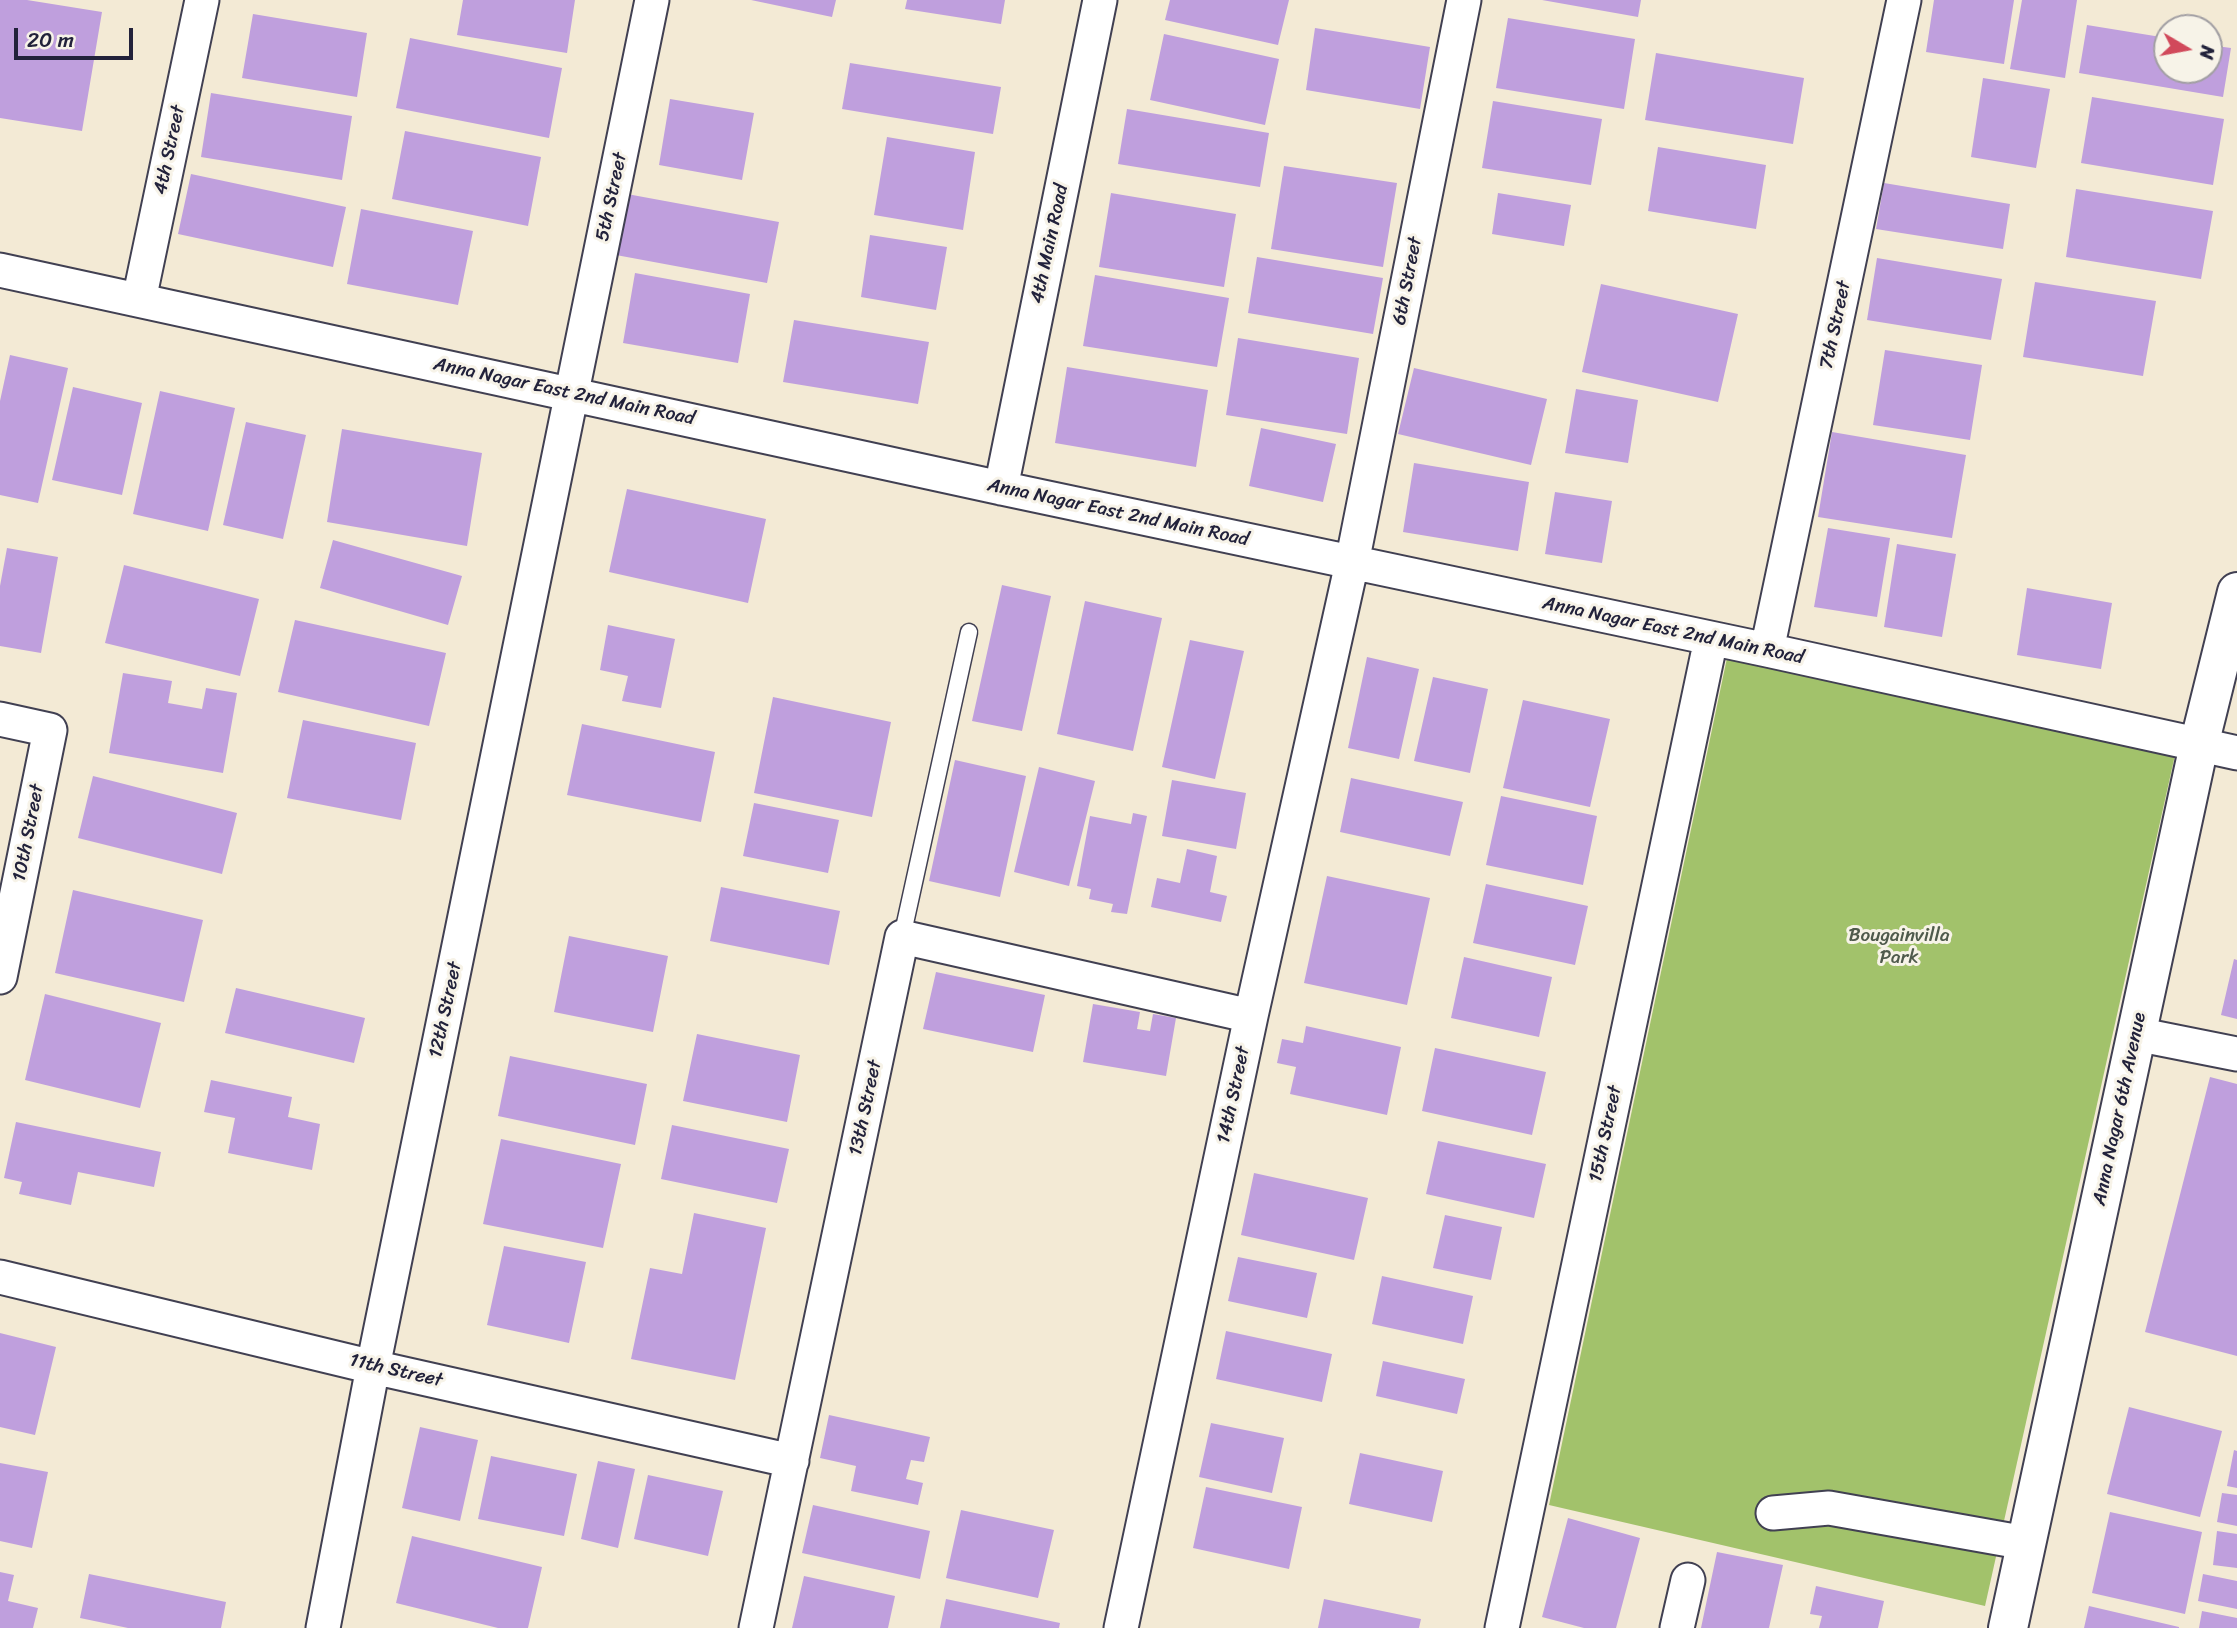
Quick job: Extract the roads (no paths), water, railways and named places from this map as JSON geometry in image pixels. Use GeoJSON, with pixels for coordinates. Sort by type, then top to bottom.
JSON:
{"type":"FeatureCollection","features":[{"type":"Feature","properties":{"kind":"street","name":"4th Street"},"geometry":{"type":"LineString","coordinates":[[139,300],[202,0]]}},
{"type":"Feature","properties":{"kind":"street","name":"5th Street"},"geometry":{"type":"LineString","coordinates":[[572,394],[652,0]]}},
{"type":"Feature","properties":{"kind":"street","name":"4th Main Road"},"geometry":{"type":"LineString","coordinates":[[1001,488],[1100,0]]}},
{"type":"Feature","properties":{"kind":"street","name":"6th Street"},"geometry":{"type":"LineString","coordinates":[[1352,563],[1465,0]]}},
{"type":"Feature","properties":{"kind":"street","name":"7th Street"},"geometry":{"type":"LineString","coordinates":[[1767,650],[1904,0]]}},
{"type":"Feature","properties":{"kind":"street","name":"Anna Nagar East 2nd Main Road"},"geometry":{"type":"LineString","coordinates":[[0,270],[2237,753]]}},
{"type":"Feature","properties":{"kind":"street","name":"12th Street"},"geometry":{"type":"LineString","coordinates":[[323,1628],[373,1367],[572,394]]}},
{"type":"Feature","properties":{"kind":"street","name":"14th Street"},"geometry":{"type":"LineString","coordinates":[[1121,1628],[1251,1016],[1352,563]]}},
{"type":"Feature","properties":{"kind":"street","name":"Anna Nagar 6th Avenue"},"geometry":{"type":"LineString","coordinates":[[2008,1628],[2199,745],[2237,592]]}},
{"type":"Feature","properties":{"kind":"street","name":"15th Street"},"geometry":{"type":"LineString","coordinates":[[1502,1628],[1711,639]]}},
{"type":"Feature","properties":{"kind":"street","name":"10th Street"},"geometry":{"type":"LineString","coordinates":[[0,719],[50,730],[0,977]]}},
{"type":"Feature","properties":{"kind":"street"},"geometry":{"type":"LineString","coordinates":[[902,937],[1251,1016]]}},
{"type":"Feature","properties":{"kind":"street","name":"13th Street"},"geometry":{"type":"LineString","coordinates":[[756,1628],[902,937]]}},
{"type":"Feature","properties":{"kind":"street"},"geometry":{"type":"LineString","coordinates":[[2136,1034],[2237,1054]]}},
{"type":"Feature","properties":{"kind":"street","name":"11th Street"},"geometry":{"type":"LineString","coordinates":[[0,1277],[373,1367],[792,1461]]}},
{"type":"Feature","properties":{"kind":"street"},"geometry":{"type":"LineString","coordinates":[[1773,1513],[1829,1508],[2026,1543]]}},
{"type":"Feature","properties":{"kind":"street"},"geometry":{"type":"LineString","coordinates":[[1677,1628],[1688,1580]]}},
{"type":"Feature","properties":{"kind":"lane"},"geometry":{"type":"LineString","coordinates":[[902,937],[969,632]]}},
{"type":"Feature","properties":{"kind":"park label","name":"Bougainvilla Park"},"geometry":{"type":"Point","coordinates":[1899,947]}}]}
